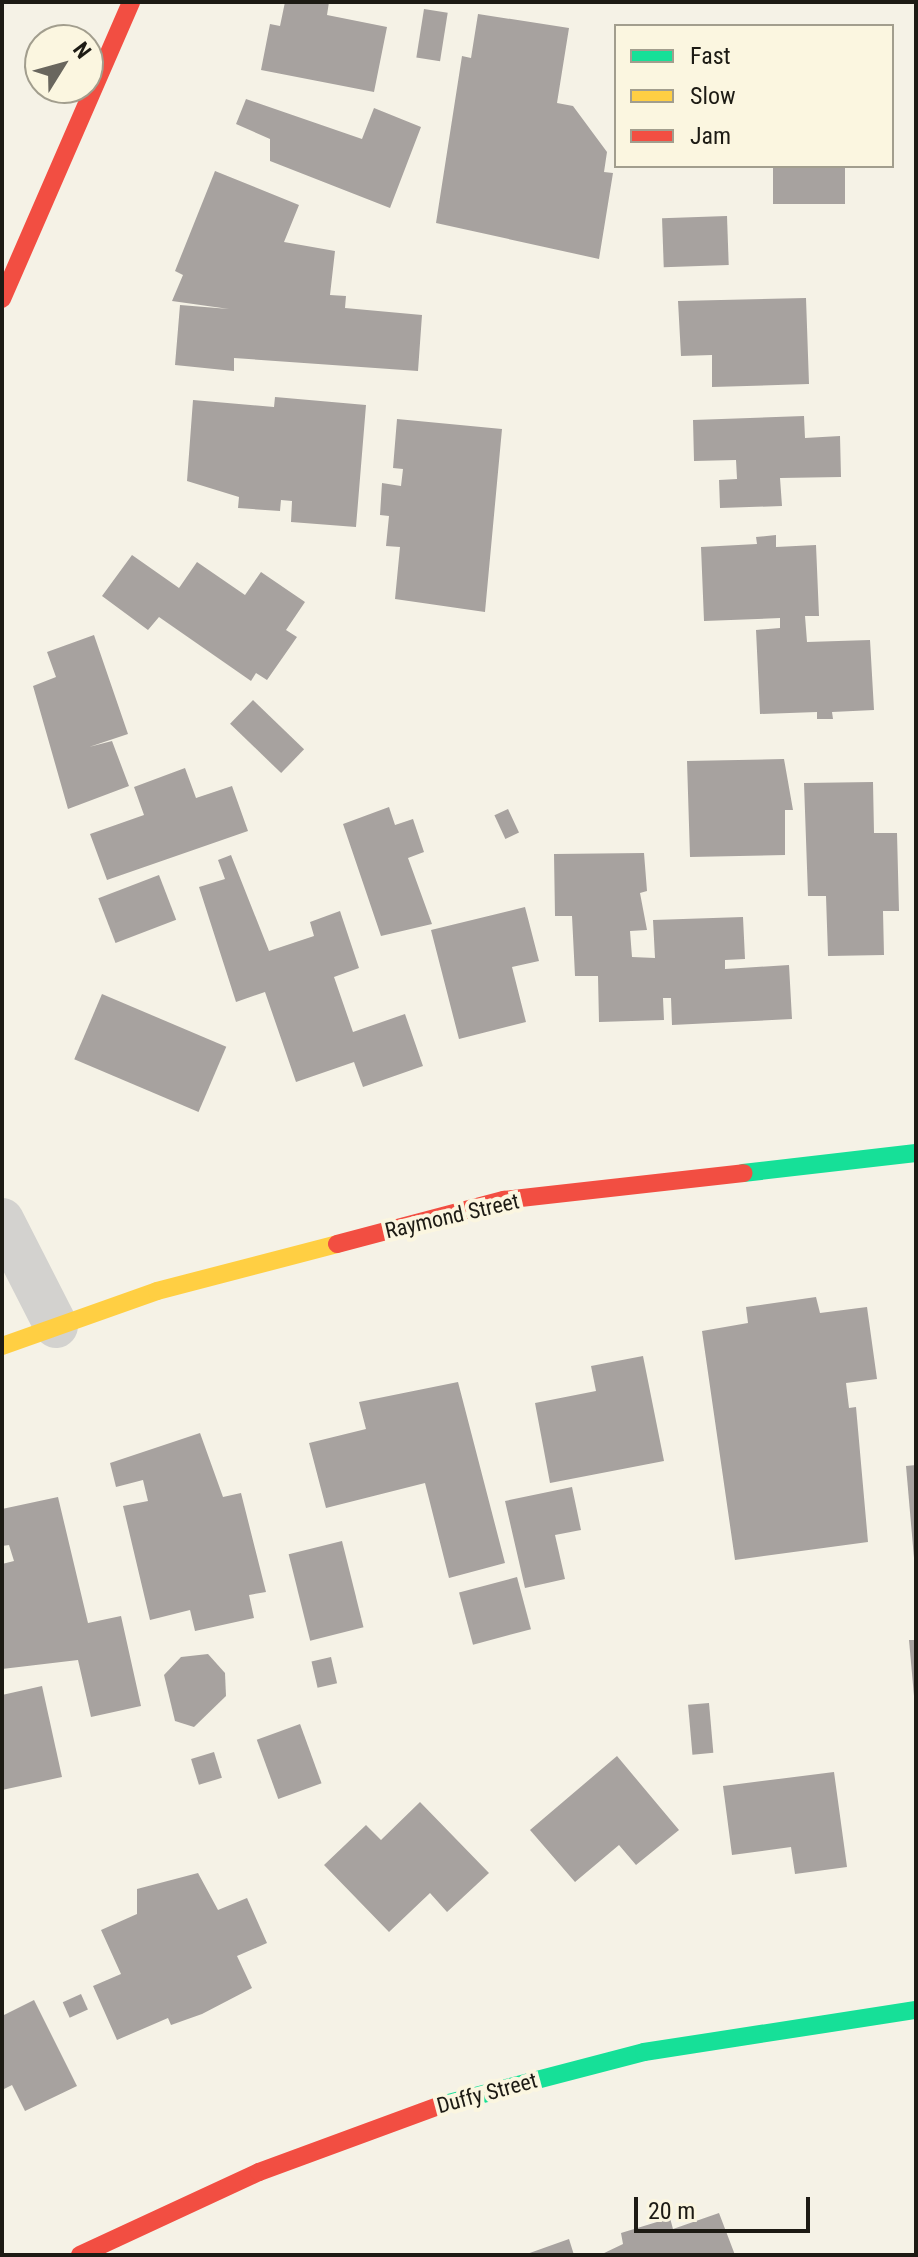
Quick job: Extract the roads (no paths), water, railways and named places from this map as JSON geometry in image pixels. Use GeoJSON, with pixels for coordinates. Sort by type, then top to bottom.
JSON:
{"type":"FeatureCollection","features":[{"type":"Feature","properties":{"kind":"street"},"geometry":{"type":"LineString","coordinates":[[2,299],[131,2]]}},
{"type":"Feature","properties":{"kind":"street","name":"Raymond Street"},"geometry":{"type":"LineString","coordinates":[[2,1346],[157,1291],[504,1200],[916,1153]]}},
{"type":"Feature","properties":{"kind":"street"},"geometry":{"type":"LineString","coordinates":[[2,1220],[56,1326]]}},
{"type":"Feature","properties":{"kind":"street","name":"Duffy Street"},"geometry":{"type":"LineString","coordinates":[[80,2255],[259,2172],[415,2112],[644,2052],[916,2010]]}}]}
